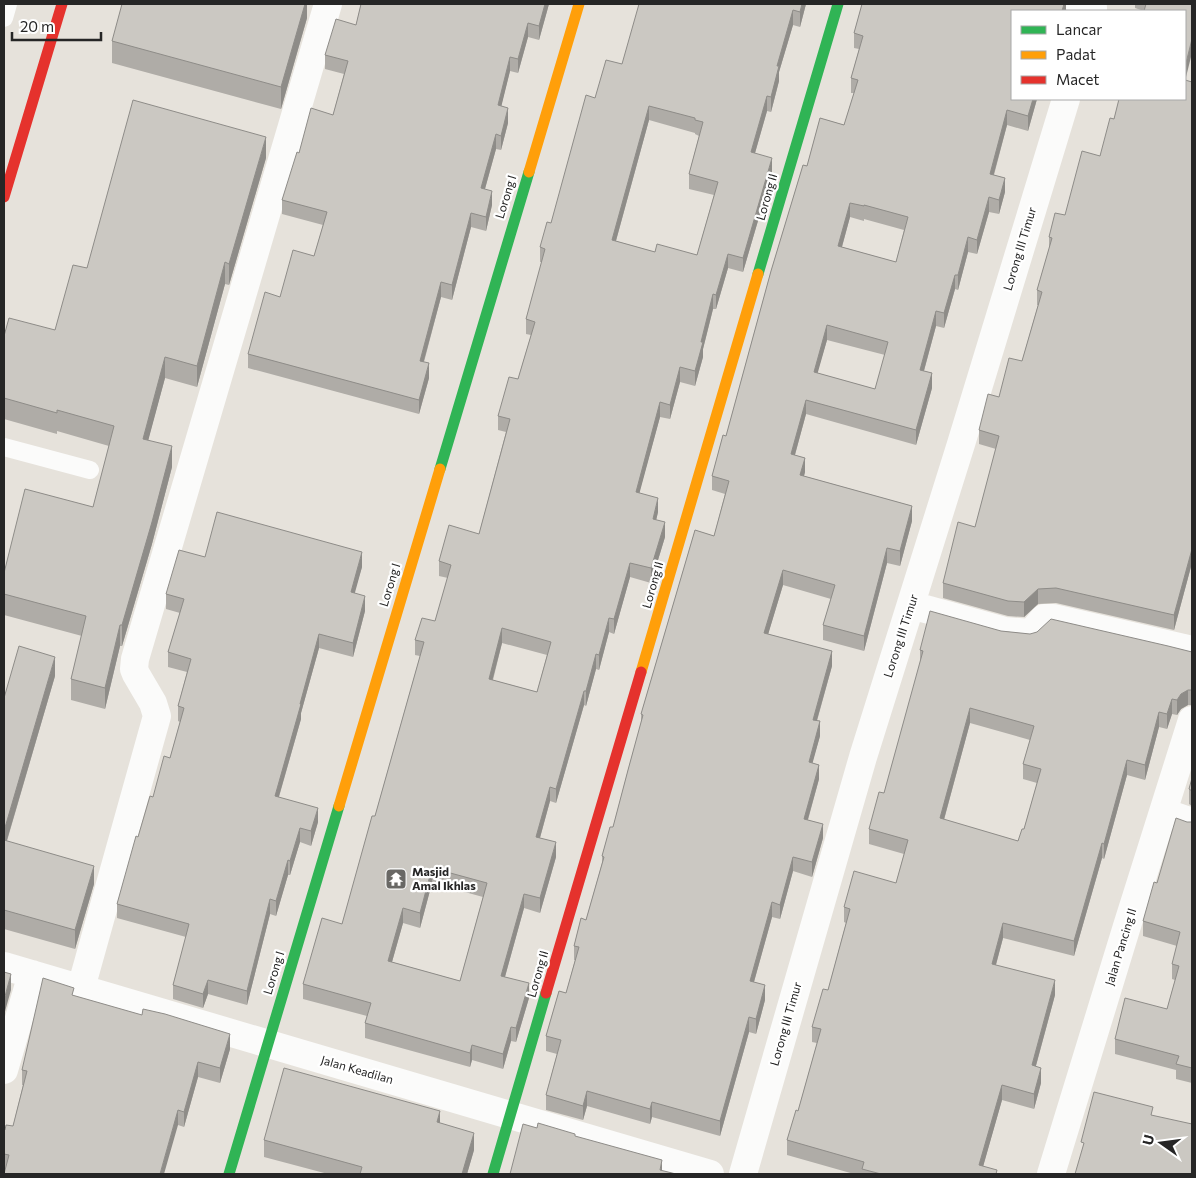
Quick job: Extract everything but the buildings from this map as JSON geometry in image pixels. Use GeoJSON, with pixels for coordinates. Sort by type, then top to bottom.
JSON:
{"type":"FeatureCollection","features":[{"type":"Feature","properties":{"kind":"main road"},"geometry":{"type":"LineString","coordinates":[[4,197],[62,4]]}},
{"type":"Feature","properties":{"kind":"main road","name":"Lorong I"},"geometry":{"type":"LineString","coordinates":[[229,1174],[579,4]]}},
{"type":"Feature","properties":{"kind":"main road","name":"Lorong II"},"geometry":{"type":"LineString","coordinates":[[493,1174],[838,4]]}},
{"type":"Feature","properties":{"kind":"street"},"geometry":{"type":"LineString","coordinates":[[81,988],[157,716],[153,703],[134,669],[135,659],[328,4]]}},
{"type":"Feature","properties":{"kind":"street","name":"Lorong III Timur"},"geometry":{"type":"LineString","coordinates":[[743,1174],[863,758],[1066,100]]}},
{"type":"Feature","properties":{"kind":"street"},"geometry":{"type":"LineString","coordinates":[[911,605],[1005,631],[1031,633],[1046,618],[1192,650]]}},
{"type":"Feature","properties":{"kind":"street","name":"Jalan Pancing II"},"geometry":{"type":"LineString","coordinates":[[1052,1174],[1192,720]]}},
{"type":"Feature","properties":{"kind":"street"},"geometry":{"type":"LineString","coordinates":[[1163,812],[1192,822]]}},
{"type":"Feature","properties":{"kind":"street","name":"Jalan Keadilan"},"geometry":{"type":"LineString","coordinates":[[4,966],[710,1174]]}},
{"type":"Feature","properties":{"kind":"street"},"geometry":{"type":"LineString","coordinates":[[4,1070],[32,974]]}},
{"type":"Feature","properties":{"kind":"lane"},"geometry":{"type":"LineString","coordinates":[[4,18],[8,4]]}},
{"type":"Feature","properties":{"kind":"lane"},"geometry":{"type":"LineString","coordinates":[[4,447],[90,470]]}},
{"type":"Feature","properties":{"kind":"traffic: fast"},"geometry":{"type":"LineString","coordinates":[[758,274],[838,4]]}},
{"type":"Feature","properties":{"kind":"traffic: fast"},"geometry":{"type":"LineString","coordinates":[[440,469],[529,172]]}},
{"type":"Feature","properties":{"kind":"traffic: fast"},"geometry":{"type":"LineString","coordinates":[[229,1174],[339,806]]}},
{"type":"Feature","properties":{"kind":"traffic: fast"},"geometry":{"type":"LineString","coordinates":[[493,1174],[546,993]]}},
{"type":"Feature","properties":{"kind":"traffic: slow"},"geometry":{"type":"LineString","coordinates":[[529,172],[579,4]]}},
{"type":"Feature","properties":{"kind":"traffic: slow"},"geometry":{"type":"LineString","coordinates":[[641,672],[758,274]]}},
{"type":"Feature","properties":{"kind":"traffic: slow"},"geometry":{"type":"LineString","coordinates":[[339,806],[440,469]]}},
{"type":"Feature","properties":{"kind":"traffic: jam"},"geometry":{"type":"LineString","coordinates":[[4,197],[62,4]]}},
{"type":"Feature","properties":{"kind":"traffic: jam"},"geometry":{"type":"LineString","coordinates":[[546,993],[641,672]]}},
{"type":"Feature","properties":{"kind":"place","name":"Masjid Amal Ikhlas"},"geometry":{"type":"Point","coordinates":[396,879]}}]}
